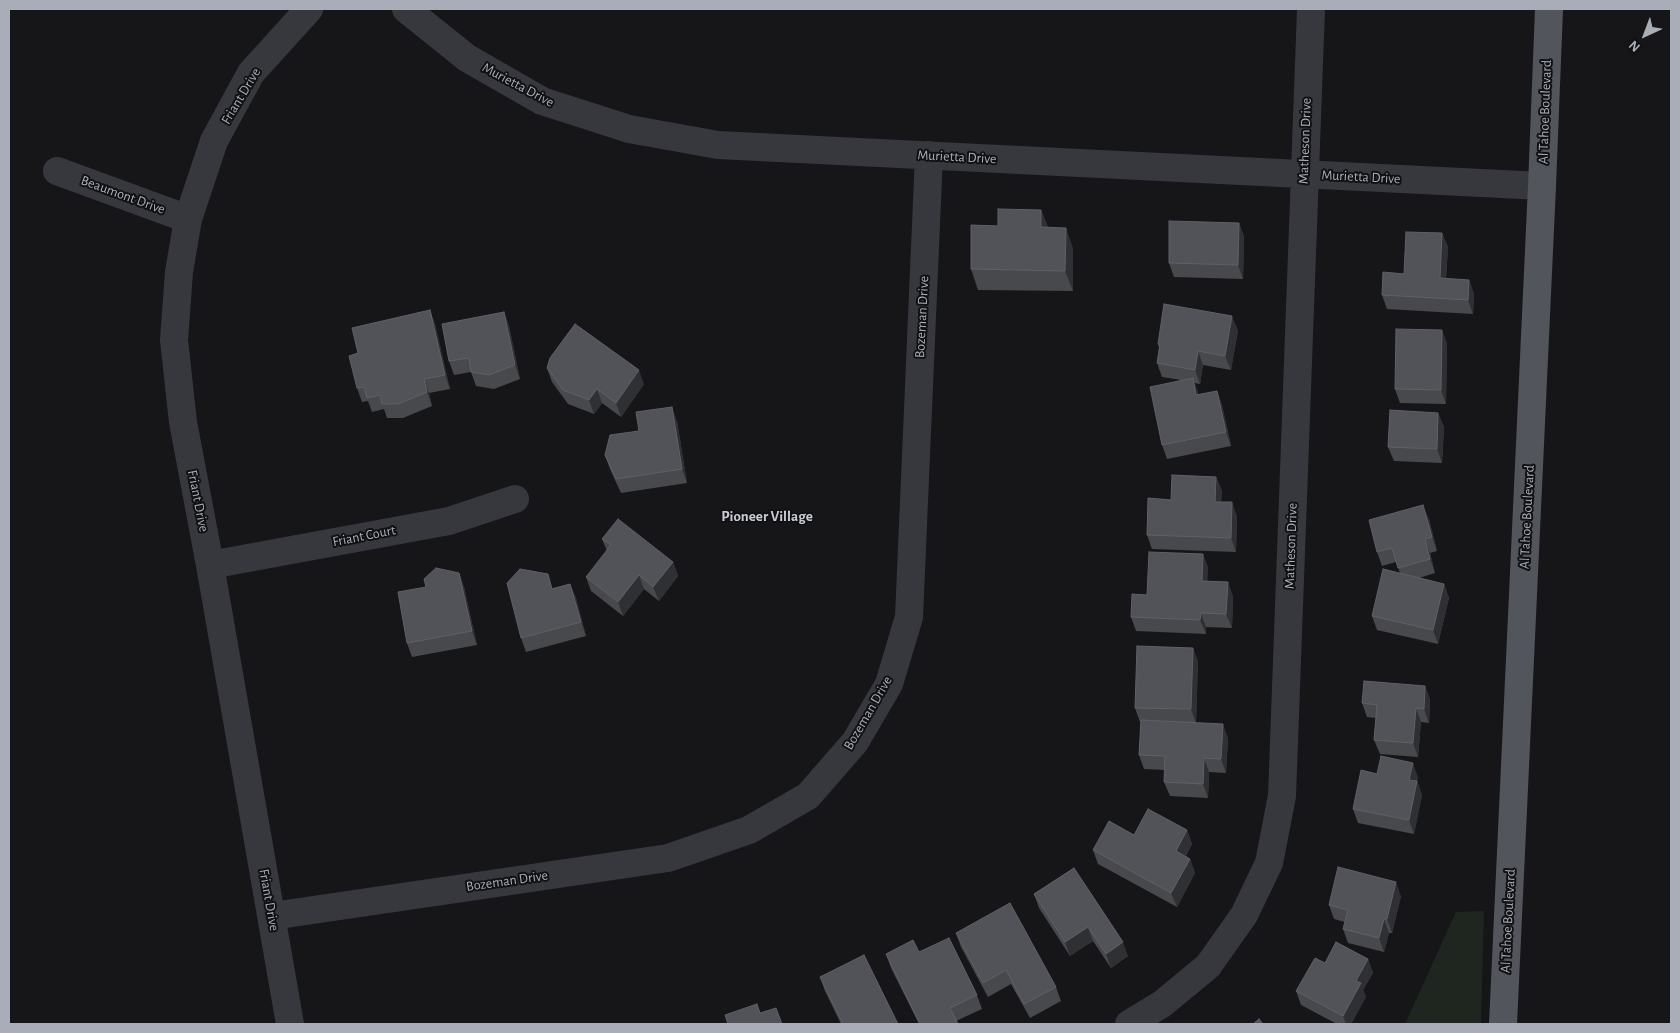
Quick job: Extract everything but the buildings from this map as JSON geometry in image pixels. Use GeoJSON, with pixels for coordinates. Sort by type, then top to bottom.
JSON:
{"type":"FeatureCollection","features":[{"type":"Feature","properties":{"kind":"main road","name":"Al Tahoe Boulevard"},"geometry":{"type":"LineString","coordinates":[[1503,1024],[1549,9]]}},
{"type":"Feature","properties":{"kind":"street","name":"Friant Drive"},"geometry":{"type":"LineString","coordinates":[[290,1024],[210,565],[183,422],[174,340],[179,272],[188,220],[214,141],[251,73],[309,9]]}},
{"type":"Feature","properties":{"kind":"street","name":"Murietta Drive"},"geometry":{"type":"LineString","coordinates":[[406,9],[467,58],[542,101],[629,129],[718,145],[1542,186]]}},
{"type":"Feature","properties":{"kind":"street","name":"Matheson Drive"},"geometry":{"type":"LineString","coordinates":[[1129,1024],[1162,1004],[1208,966],[1244,915],[1269,862],[1282,796],[1311,9]]}},
{"type":"Feature","properties":{"kind":"street","name":"Bozeman Drive"},"geometry":{"type":"LineString","coordinates":[[272,916],[668,858],[749,830],[808,796],[855,742],[889,684],[909,617],[930,155]]}},
{"type":"Feature","properties":{"kind":"street","name":"Beaumont Drive"},"geometry":{"type":"LineString","coordinates":[[57,171],[188,220]]}},
{"type":"Feature","properties":{"kind":"street","name":"Friant Court"},"geometry":{"type":"LineString","coordinates":[[210,565],[448,521],[516,499]]}},
{"type":"Feature","properties":{"kind":"shaded area"},"geometry":{"type":"Polygon","coordinates":[[[1484,911],[1481,1024],[1405,1024],[1456,912],[1484,911]]]}},
{"type":"Feature","properties":{"kind":"district","name":"Pioneer Village"},"geometry":{"type":"Point","coordinates":[767,516]}}]}
